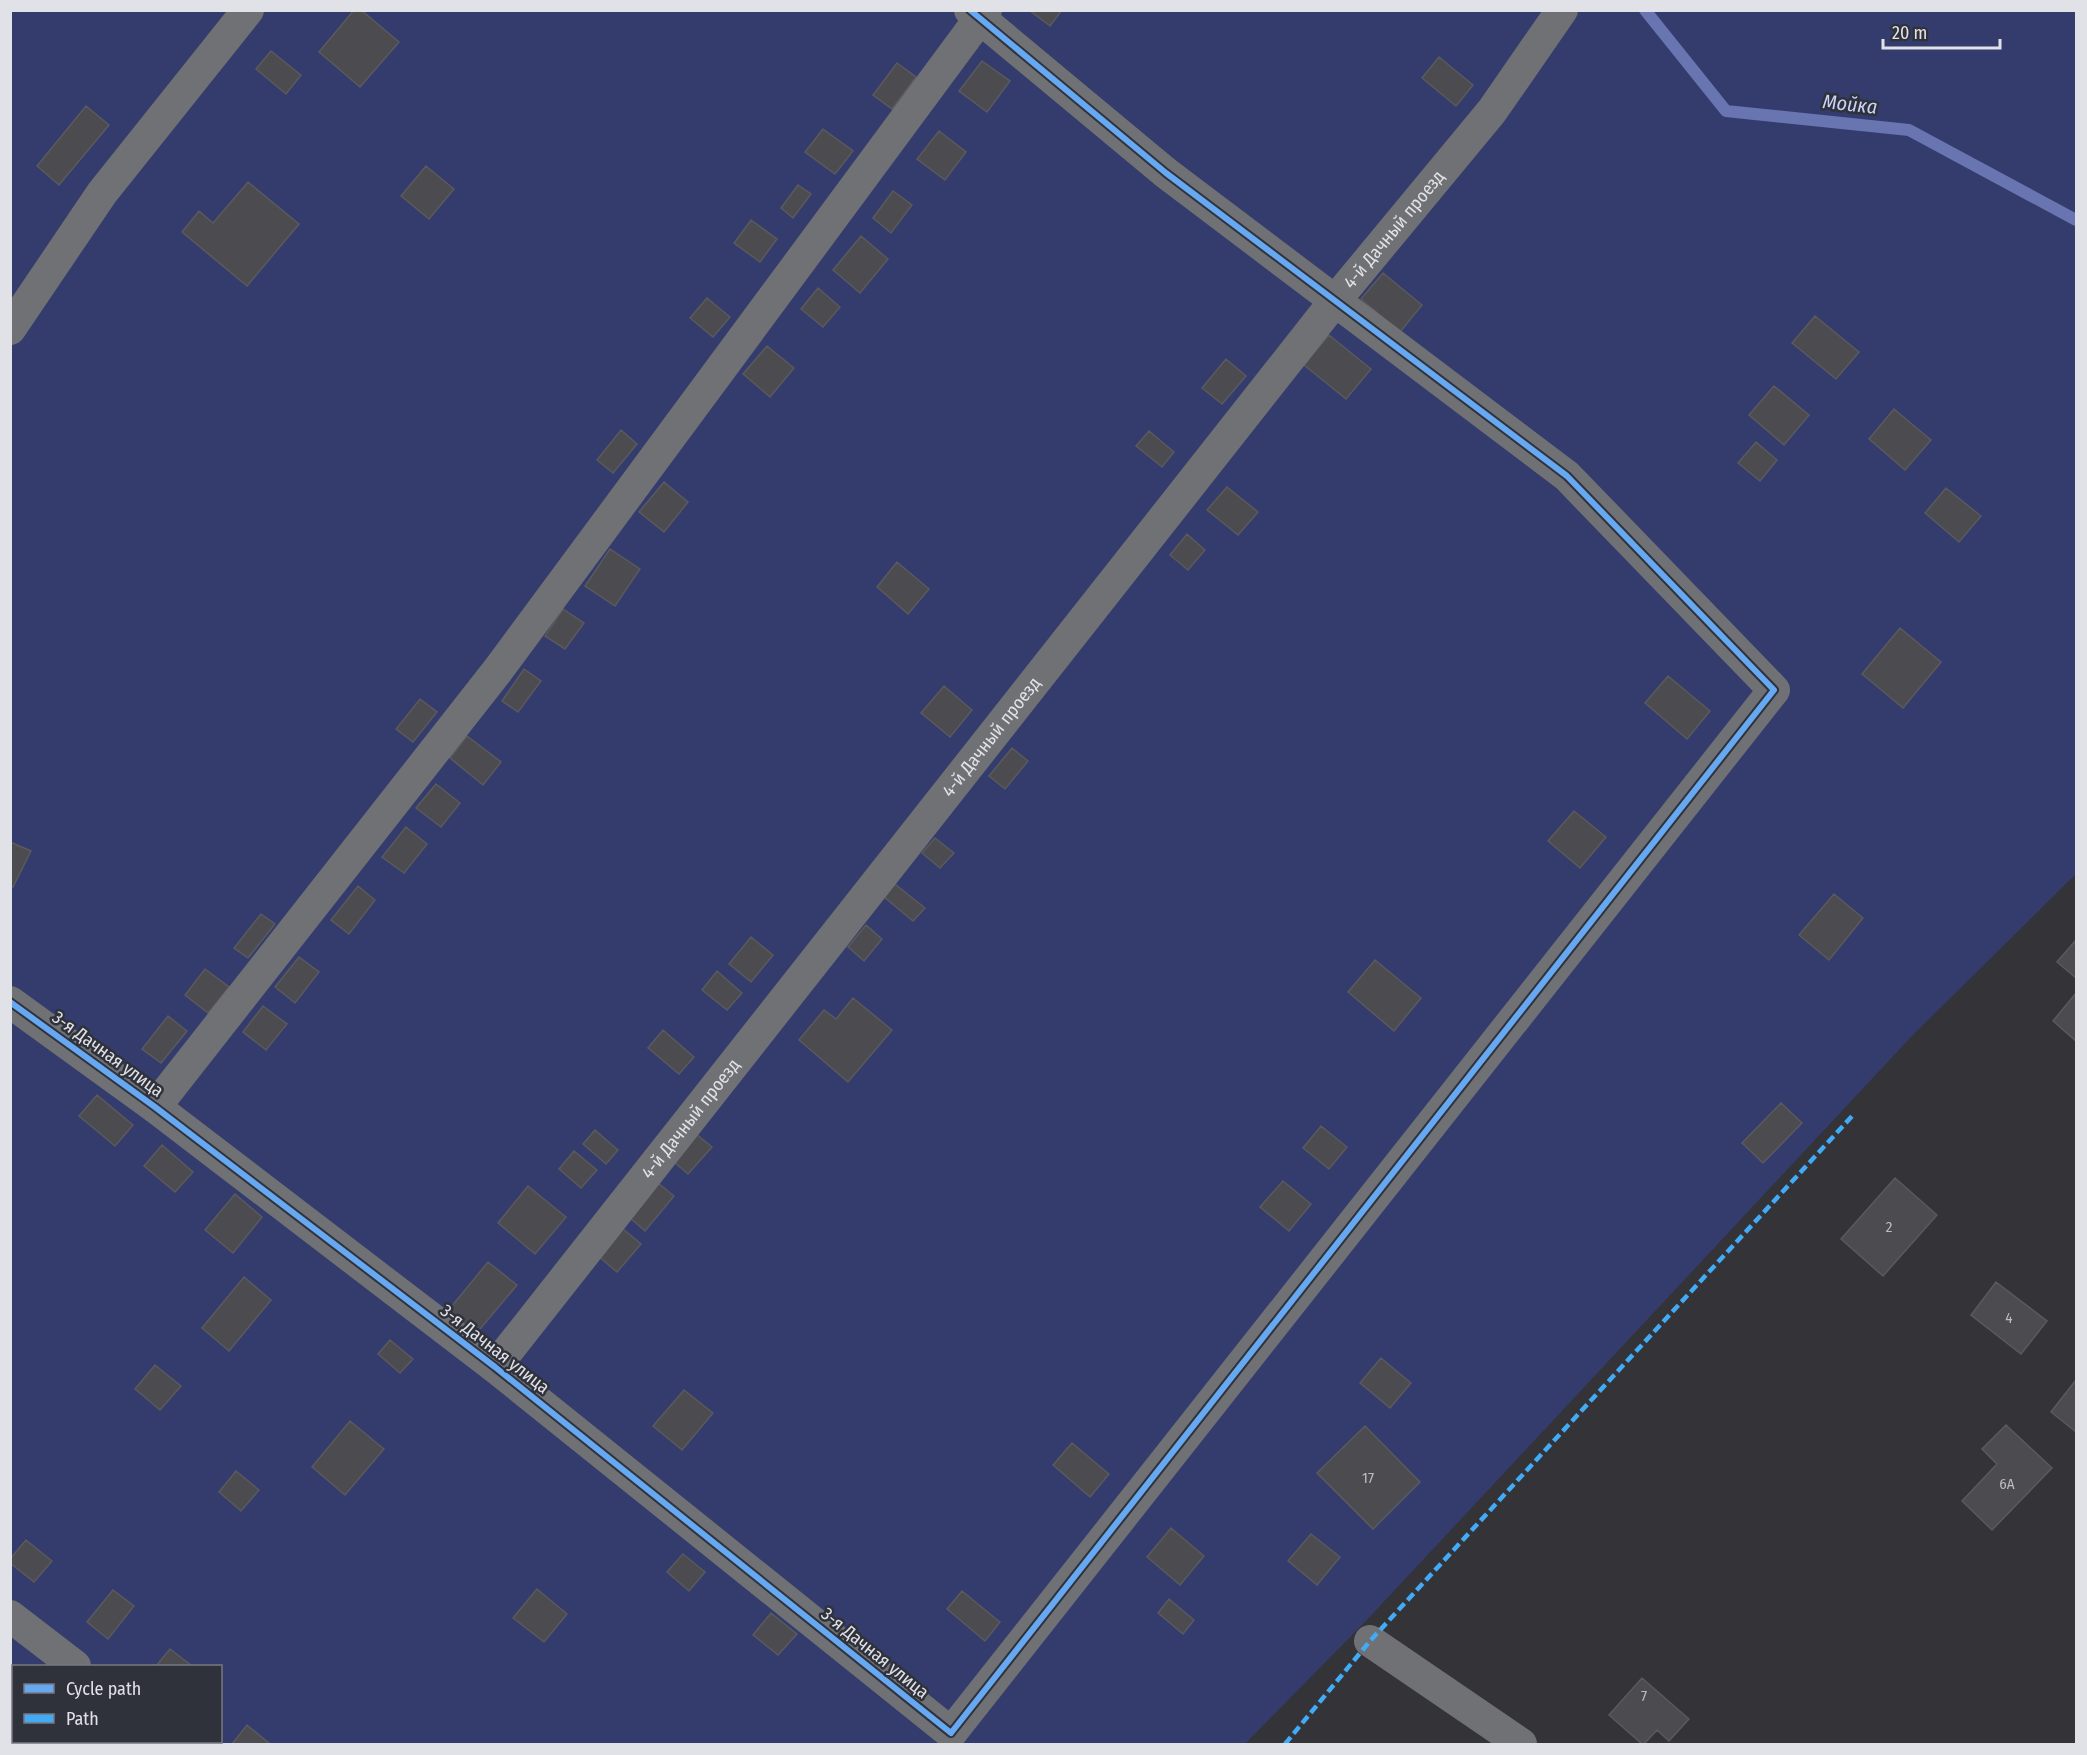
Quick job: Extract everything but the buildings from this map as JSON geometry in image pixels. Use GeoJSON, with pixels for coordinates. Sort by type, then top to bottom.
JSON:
{"type":"FeatureCollection","features":[{"type":"Feature","properties":{"kind":"street"},"geometry":{"type":"LineString","coordinates":[[10,329],[102,193],[248,10]]}},
{"type":"Feature","properties":{"kind":"street","name":"4-й Дачный проезд"},"geometry":{"type":"LineString","coordinates":[[495,1367],[1334,302],[1492,111],[1562,10]]}},
{"type":"Feature","properties":{"kind":"street"},"geometry":{"type":"LineString","coordinates":[[155,1107],[498,670],[979,13],[1166,173],[1334,302]]}},
{"type":"Feature","properties":{"kind":"street","name":"3-я Дачная улица"},"geometry":{"type":"LineString","coordinates":[[10,1002],[155,1107],[495,1367],[951,1733],[1774,690],[1567,476],[1334,302]]}},
{"type":"Feature","properties":{"kind":"street"},"geometry":{"type":"LineString","coordinates":[[10,1616],[74,1665]]}},
{"type":"Feature","properties":{"kind":"street"},"geometry":{"type":"LineString","coordinates":[[1370,1641],[1521,1744]]}},
{"type":"Feature","properties":{"kind":"shaded area"},"geometry":{"type":"Polygon","coordinates":[[[11,11],[2076,11],[2076,874],[1911,1037],[1366,1621],[1245,1744],[11,1744],[11,11]]]}},
{"type":"Feature","properties":{"kind":"waterway","name":"Мойка"},"geometry":{"type":"LineString","coordinates":[[1645,10],[1726,111],[1909,130],[2076,220]]}},
{"type":"Feature","properties":{"kind":"marked path"},"geometry":{"type":"LineString","coordinates":[[1285,1744],[1370,1641],[1854,1114]]}},
{"type":"Feature","properties":{"kind":"cycle path"},"geometry":{"type":"LineString","coordinates":[[10,1002],[155,1107],[495,1367],[951,1733],[1774,690],[1567,476],[1166,173],[970,10]]}}]}
